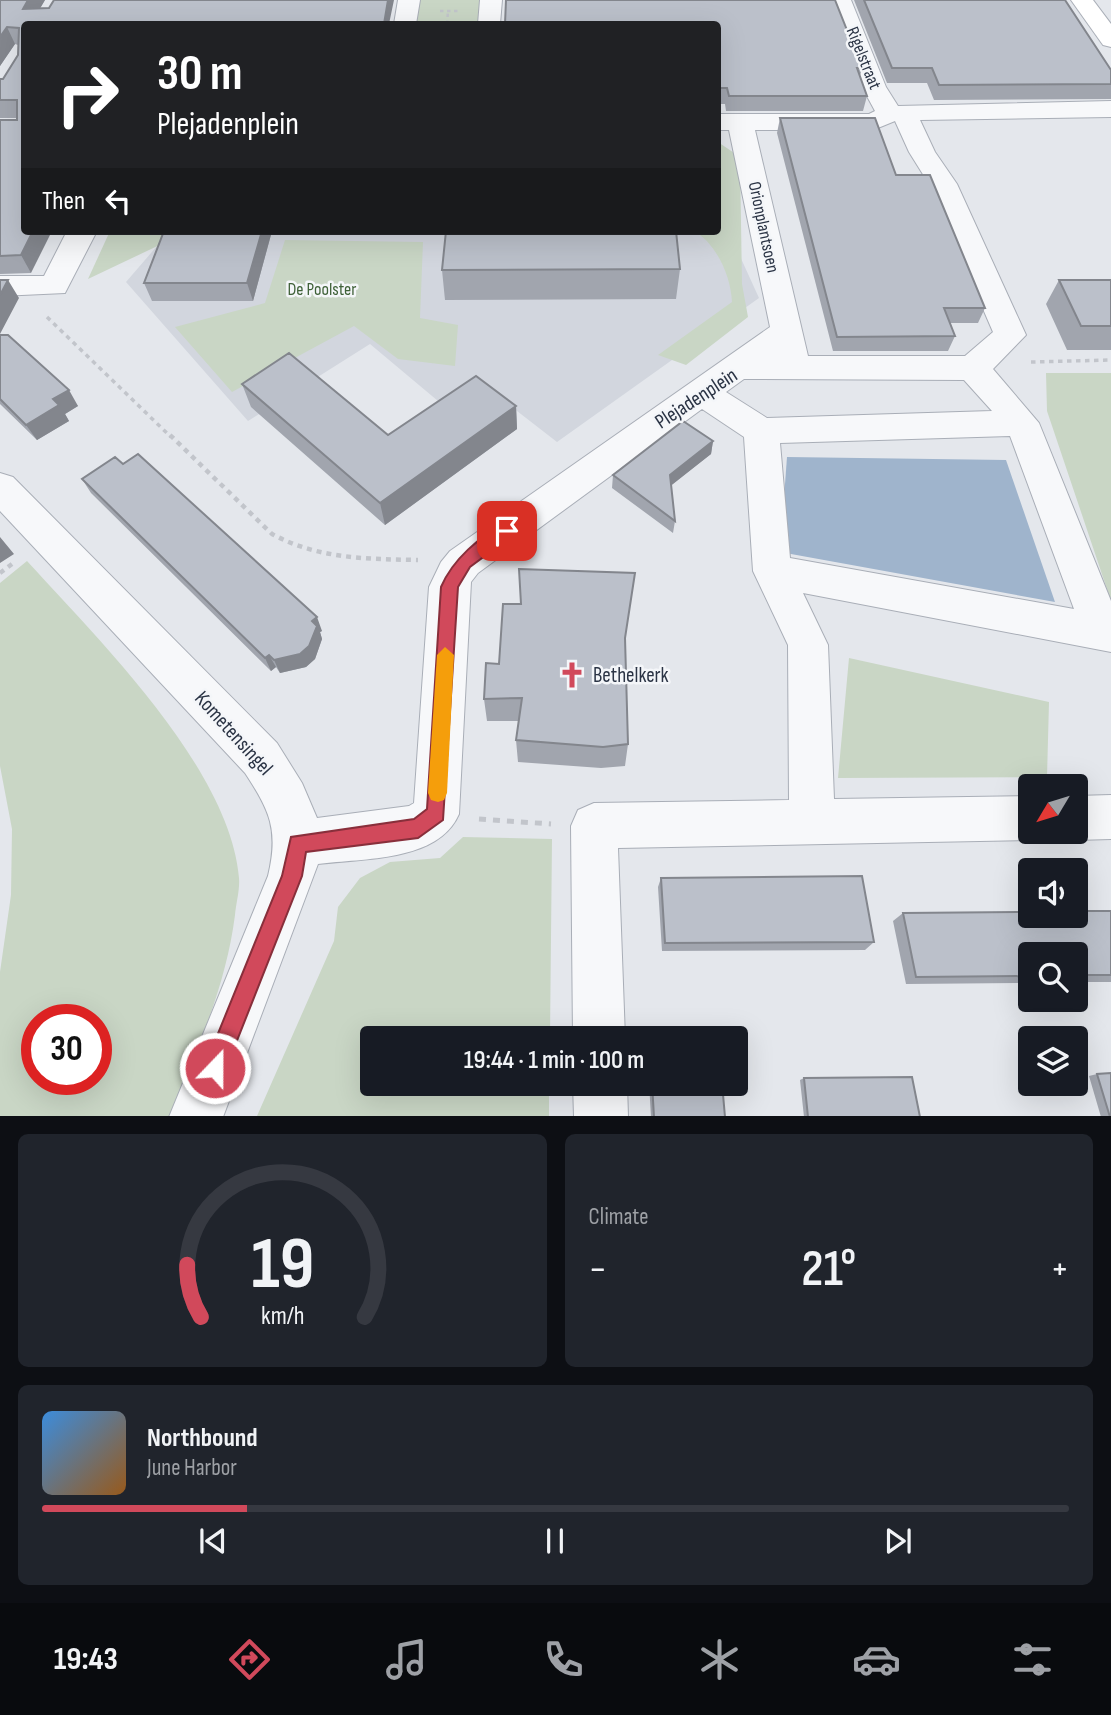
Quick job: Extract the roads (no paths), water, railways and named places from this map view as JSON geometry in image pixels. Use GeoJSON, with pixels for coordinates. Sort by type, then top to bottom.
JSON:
{"type":"FeatureCollection","features":[{"type":"Feature","properties":{"kind":"street","name":"Rigelstraat"},"geometry":{"type":"LineString","coordinates":[[841,0],[874,87],[897,113]]}},
{"type":"Feature","properties":{"kind":"street"},"geometry":{"type":"LineString","coordinates":[[1082,0],[1111,40]]}},
{"type":"Feature","properties":{"kind":"street"},"geometry":{"type":"LineString","coordinates":[[897,113],[1111,109]]}},
{"type":"Feature","properties":{"kind":"street"},"geometry":{"type":"LineString","coordinates":[[897,113],[943,184],[1010,335],[975,365],[1022,423],[1107,633]]}},
{"type":"Feature","properties":{"kind":"street","name":"Orionplantsoen"},"geometry":{"type":"LineString","coordinates":[[794,368],[759,197],[729,122],[873,122],[897,113]]}},
{"type":"Feature","properties":{"kind":"street"},"geometry":{"type":"LineString","coordinates":[[0,286],[54,286],[80,235]]}},
{"type":"Feature","properties":{"kind":"street"},"geometry":{"type":"LineString","coordinates":[[739,367],[786,332]]}},
{"type":"Feature","properties":{"kind":"street","name":"Plejadenplein"},"geometry":{"type":"LineString","coordinates":[[298,844],[418,828],[436,814],[449,587],[455,573],[464,562],[701,392],[739,367],[975,365]]}},
{"type":"Feature","properties":{"kind":"street"},"geometry":{"type":"LineString","coordinates":[[701,392],[761,432],[1022,423]]}},
{"type":"Feature","properties":{"kind":"street"},"geometry":{"type":"LineString","coordinates":[[761,432],[772,571],[808,645],[812,822]]}},
{"type":"Feature","properties":{"kind":"street","name":"Kometensingel"},"geometry":{"type":"LineString","coordinates":[[0,487],[261,758],[279,784],[290,811],[298,844],[292,876],[196,1116]]}},
{"type":"Feature","properties":{"kind":"street"},"geometry":{"type":"LineString","coordinates":[[772,571],[1107,633]]}},
{"type":"Feature","properties":{"kind":"street"},"geometry":{"type":"LineString","coordinates":[[1088,818],[1111,817]]}},
{"type":"Feature","properties":{"kind":"street"},"geometry":{"type":"LineString","coordinates":[[599,1026],[594,826],[1018,818]]}},
{"type":"Feature","properties":{"kind":"street"},"geometry":{"type":"LineString","coordinates":[[600,1096],[601,1116]]}},
{"type":"Feature","properties":{"kind":"water"},"geometry":{"type":"Polygon","coordinates":[[[787,457],[1006,460],[1055,602],[780,552],[787,457]]]}},
{"type":"Feature","properties":{"kind":"place","name":"Bethelkerk"},"geometry":{"type":"Point","coordinates":[572,675]}},
{"type":"Feature","properties":{"kind":"park label","name":"De Poolster"},"geometry":{"type":"Point","coordinates":[322,289]}}]}
